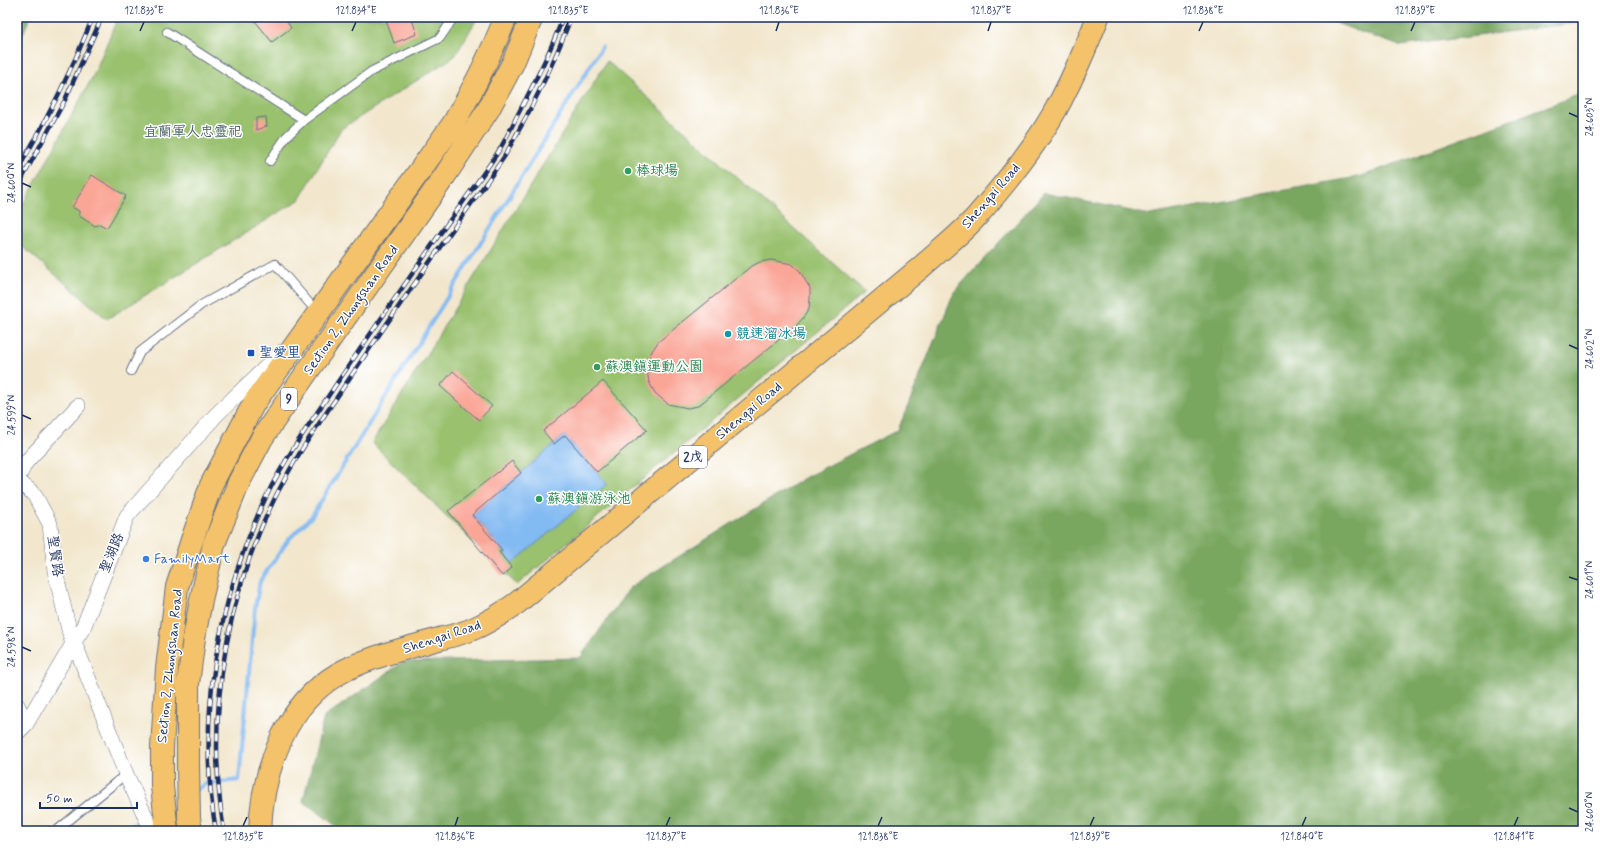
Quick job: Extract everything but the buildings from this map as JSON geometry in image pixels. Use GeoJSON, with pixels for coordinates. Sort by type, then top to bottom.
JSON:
{"type":"FeatureCollection","features":[{"type":"Feature","properties":{"kind":"main road","name":"Section 2, Zhongshan Road"},"geometry":{"type":"LineString","coordinates":[[167,831],[162,786],[162,748],[167,668],[177,587],[211,485],[254,403],[453,124],[467,101],[486,63],[506,17]]}},
{"type":"Feature","properties":{"kind":"main road","name":"Section 2, Zhongshan Road"},"geometry":{"type":"LineString","coordinates":[[191,831],[189,818],[188,684],[194,638],[214,544],[239,482],[266,432],[444,177],[488,110],[513,63],[532,17]]}},
{"type":"Feature","properties":{"kind":"main road","name":"Shengai Road"},"geometry":{"type":"LineString","coordinates":[[260,831],[263,796],[271,764],[290,721],[302,703],[316,689],[328,679],[340,672],[366,661],[471,630],[495,618],[517,603],[919,269],[976,217],[1005,183],[1039,136],[1060,102],[1084,53],[1098,17]]}},
{"type":"Feature","properties":{"kind":"street","name":"聖湖路"},"geometry":{"type":"LineString","coordinates":[[22,728],[84,628],[127,516],[216,415],[313,320]]}},
{"type":"Feature","properties":{"kind":"street"},"geometry":{"type":"LineString","coordinates":[[17,479],[26,462],[78,406]]}},
{"type":"Feature","properties":{"kind":"street","name":"聖賢路"},"geometry":{"type":"LineString","coordinates":[[17,479],[34,494],[50,524],[55,571],[71,638],[74,642]]}},
{"type":"Feature","properties":{"kind":"street"},"geometry":{"type":"LineString","coordinates":[[74,642],[126,774],[152,831]]}},
{"type":"Feature","properties":{"kind":"street"},"geometry":{"type":"LineString","coordinates":[[17,705],[22,728]]}},
{"type":"Feature","properties":{"kind":"lane"},"geometry":{"type":"LineString","coordinates":[[270,161],[286,137],[304,120],[372,71],[440,38],[454,17]]}},
{"type":"Feature","properties":{"kind":"lane"},"geometry":{"type":"LineString","coordinates":[[167,32],[304,120]]}},
{"type":"Feature","properties":{"kind":"lane"},"geometry":{"type":"LineString","coordinates":[[131,371],[140,352],[201,305],[275,264],[313,320]]}},
{"type":"Feature","properties":{"kind":"lane"},"geometry":{"type":"LineString","coordinates":[[56,831],[126,774]]}},
{"type":"Feature","properties":{"kind":"green space"},"geometry":{"type":"Polygon","coordinates":[[[17,17],[30,17],[17,49],[17,17]]]}},
{"type":"Feature","properties":{"kind":"green space","name":"宜蘭軍人忠靈祀"},"geometry":{"type":"Polygon","coordinates":[[[118,17],[478,17],[455,56],[341,129],[299,200],[107,319],[17,242],[17,216],[94,74],[118,17]]]}},
{"type":"Feature","properties":{"kind":"green space"},"geometry":{"type":"Polygon","coordinates":[[[1319,17],[1583,17],[1583,22],[1400,46],[1319,17]]]}},
{"type":"Feature","properties":{"kind":"green space","name":"蘇澳鎮運動公園"},"geometry":{"type":"Polygon","coordinates":[[[607,61],[865,292],[517,585],[372,443],[607,61]]]}},
{"type":"Feature","properties":{"kind":"green space"},"geometry":{"type":"Polygon","coordinates":[[[1583,93],[1583,831],[343,831],[303,801],[324,717],[403,662],[580,658],[630,587],[806,477],[898,430],[954,292],[1044,193],[1150,215],[1362,176],[1583,93]]]}},
{"type":"Feature","properties":{"kind":"water","name":"蘇澳鎮游泳池"},"geometry":{"type":"Polygon","coordinates":[[[565,435],[607,484],[513,563],[472,515],[565,435]]]}},
{"type":"Feature","properties":{"kind":"waterway"},"geometry":{"type":"LineString","coordinates":[[196,790],[205,784],[239,780],[255,608],[260,581],[289,539],[312,516],[602,47]]}},
{"type":"Feature","properties":{"kind":"waterway"},"geometry":{"type":"LineString","coordinates":[[123,831],[143,819]]}},
{"type":"Feature","properties":{"kind":"railway"},"geometry":{"type":"LineString","coordinates":[[17,171],[58,96],[93,17]]}},
{"type":"Feature","properties":{"kind":"railway"},"geometry":{"type":"LineString","coordinates":[[17,188],[65,100],[102,17]]}},
{"type":"Feature","properties":{"kind":"railway"},"geometry":{"type":"LineString","coordinates":[[216,831],[210,789],[210,703],[224,618],[235,576],[249,536],[273,483],[297,443],[437,238],[501,148],[542,67],[563,17]]}},
{"type":"Feature","properties":{"kind":"railway"},"geometry":{"type":"LineString","coordinates":[[224,831],[219,786],[217,739],[220,693],[226,647],[236,602],[250,557],[267,514],[288,473],[311,435],[387,323],[504,157],[543,83],[561,44],[571,17]]}},
{"type":"Feature","properties":{"kind":"place","name":"棒球場"},"geometry":{"type":"Point","coordinates":[628,171]}},
{"type":"Feature","properties":{"kind":"place","name":"競速溜冰場"},"geometry":{"type":"Point","coordinates":[728,334]}},
{"type":"Feature","properties":{"kind":"place","name":"聖愛里"},"geometry":{"type":"Point","coordinates":[251,353]}},
{"type":"Feature","properties":{"kind":"place","name":"蘇澳鎮運動公園"},"geometry":{"type":"Point","coordinates":[597,367]}},
{"type":"Feature","properties":{"kind":"place","name":"蘇澳鎮游泳池"},"geometry":{"type":"Point","coordinates":[539,499]}},
{"type":"Feature","properties":{"kind":"place","name":"FamilyMart"},"geometry":{"type":"Point","coordinates":[146,559]}}]}
